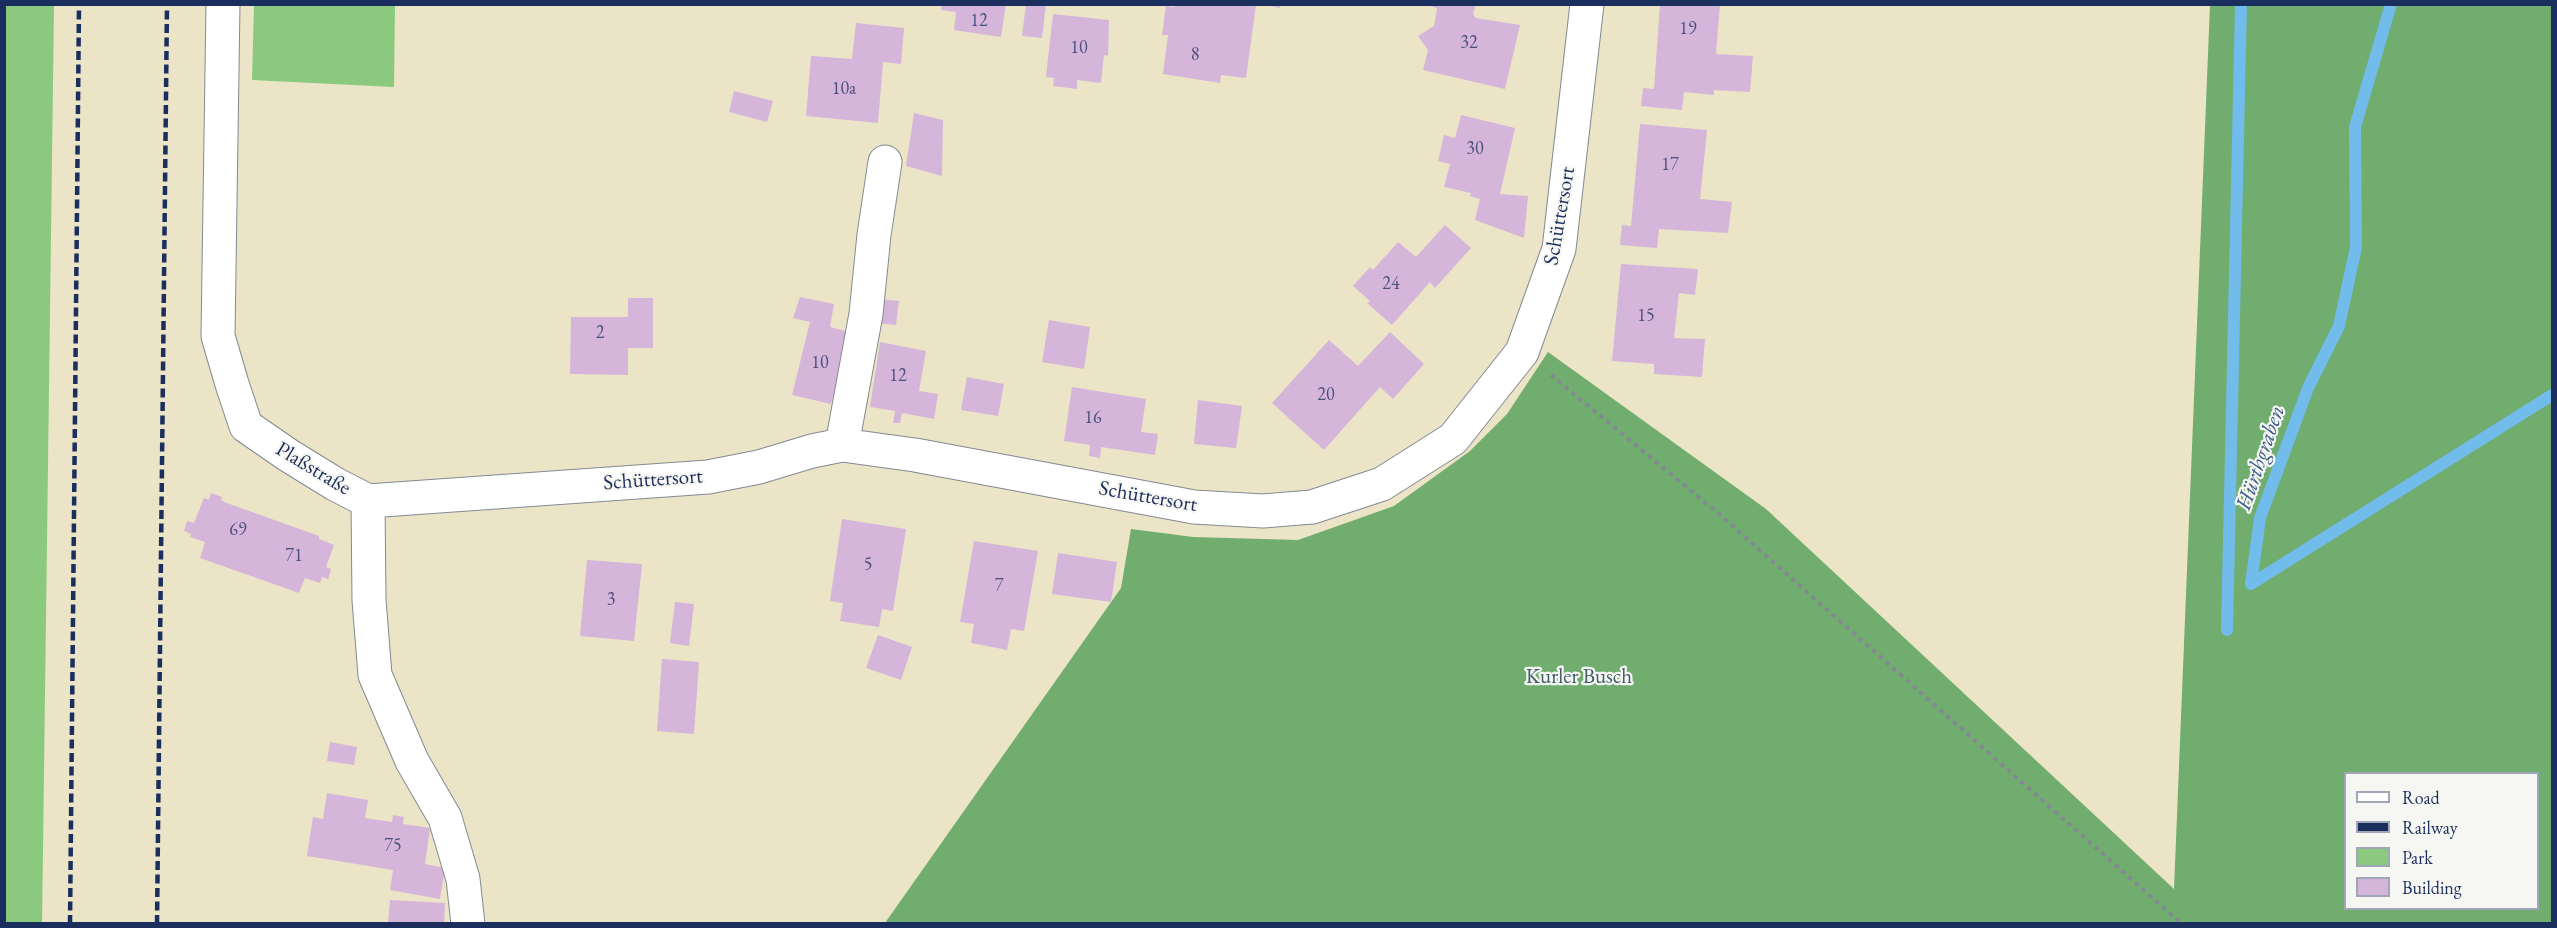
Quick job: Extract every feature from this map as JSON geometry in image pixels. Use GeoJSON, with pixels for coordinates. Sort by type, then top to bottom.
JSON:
{"type":"FeatureCollection","features":[{"type":"Feature","properties":{"kind":"street","name":"Plaßstraße"},"geometry":{"type":"LineString","coordinates":[[223,4],[218,336],[246,426],[316,473],[368,501],[369,600],[375,675],[412,761],[445,818],[463,879],[468,924]]}},
{"type":"Feature","properties":{"kind":"street","name":"Schüttersort"},"geometry":{"type":"LineString","coordinates":[[368,501],[708,477],[759,467],[812,451],[842,445],[915,455],[1194,507],[1263,511],[1312,507],[1382,484],[1453,439],[1522,352],[1559,249],[1587,4]]}},
{"type":"Feature","properties":{"kind":"street"},"geometry":{"type":"LineString","coordinates":[[842,445],[866,314],[874,235],[885,162]]}},
{"type":"Feature","properties":{"kind":"path"},"geometry":{"type":"LineString","coordinates":[[1522,352],[1719,514],[2182,924]]}},
{"type":"Feature","properties":{"kind":"green space"},"geometry":{"type":"Polygon","coordinates":[[[5,4],[54,5],[42,924],[4,923],[5,4]]]}},
{"type":"Feature","properties":{"kind":"green space"},"geometry":{"type":"Polygon","coordinates":[[[254,5],[395,5],[394,87],[252,80],[254,5]]]}},
{"type":"Feature","properties":{"kind":"green space","name":"Kurler Busch"},"geometry":{"type":"Polygon","coordinates":[[[2210,5],[2552,5],[2552,923],[885,923],[1121,588],[1131,529],[1193,537],[1298,540],[1394,506],[1470,451],[1507,414],[1548,352],[1766,509],[2174,889],[2210,5]]]}},
{"type":"Feature","properties":{"kind":"building"},"geometry":{"type":"Polygon","coordinates":[[[942,4],[1006,4],[1001,37],[954,30],[956,12],[941,10],[942,4]]]}},
{"type":"Feature","properties":{"kind":"building"},"geometry":{"type":"Polygon","coordinates":[[[1026,4],[1046,4],[1042,38],[1022,36],[1026,4]]]}},
{"type":"Feature","properties":{"kind":"building"},"geometry":{"type":"Polygon","coordinates":[[[1263,4],[1280,4],[1280,8],[1263,4]]]}},
{"type":"Feature","properties":{"kind":"building"},"geometry":{"type":"Polygon","coordinates":[[[1423,4],[1476,4],[1473,14],[1476,18],[1520,25],[1505,89],[1423,70],[1428,50],[1418,36],[1434,26],[1437,8],[1423,4]]]}},
{"type":"Feature","properties":{"kind":"building"},"geometry":{"type":"Polygon","coordinates":[[[1660,4],[1720,4],[1716,54],[1753,56],[1750,92],[1714,90],[1714,95],[1684,92],[1682,110],[1641,106],[1643,88],[1654,89],[1660,4]]]}},
{"type":"Feature","properties":{"kind":"building"},"geometry":{"type":"Polygon","coordinates":[[[1175,5],[1256,5],[1246,78],[1221,75],[1220,83],[1163,74],[1168,35],[1162,35],[1166,6],[1175,7],[1175,5]]]}},
{"type":"Feature","properties":{"kind":"building"},"geometry":{"type":"Polygon","coordinates":[[[1053,14],[1109,20],[1108,56],[1104,55],[1101,83],[1077,80],[1077,89],[1053,86],[1054,78],[1046,77],[1053,14]]]}},
{"type":"Feature","properties":{"kind":"building"},"geometry":{"type":"Polygon","coordinates":[[[856,23],[904,28],[901,64],[883,62],[878,123],[806,116],[811,56],[852,59],[856,23]]]}},
{"type":"Feature","properties":{"kind":"building"},"geometry":{"type":"Polygon","coordinates":[[[734,91],[773,101],[767,122],[729,112],[734,91]]]}},
{"type":"Feature","properties":{"kind":"building"},"geometry":{"type":"Polygon","coordinates":[[[914,113],[943,120],[942,176],[906,166],[914,113]]]}},
{"type":"Feature","properties":{"kind":"building"},"geometry":{"type":"Polygon","coordinates":[[[1461,115],[1515,128],[1500,194],[1528,196],[1524,238],[1475,220],[1480,199],[1470,196],[1471,193],[1444,187],[1450,164],[1438,161],[1444,135],[1455,138],[1461,115]]]}},
{"type":"Feature","properties":{"kind":"building"},"geometry":{"type":"Polygon","coordinates":[[[1640,124],[1707,130],[1700,199],[1732,202],[1728,233],[1659,229],[1657,248],[1620,245],[1622,225],[1631,226],[1640,124]]]}},
{"type":"Feature","properties":{"kind":"building"},"geometry":{"type":"Polygon","coordinates":[[[1445,225],[1471,248],[1435,288],[1430,282],[1392,325],[1367,303],[1370,301],[1353,286],[1370,267],[1373,270],[1398,242],[1416,257],[1445,225]]]}},
{"type":"Feature","properties":{"kind":"building"},"geometry":{"type":"Polygon","coordinates":[[[1621,264],[1698,269],[1695,295],[1679,293],[1674,338],[1705,339],[1702,377],[1654,374],[1654,364],[1612,361],[1621,264]]]}},
{"type":"Feature","properties":{"kind":"building"},"geometry":{"type":"Polygon","coordinates":[[[800,297],[834,304],[830,327],[849,332],[831,404],[792,395],[810,322],[793,318],[800,297]]]}},
{"type":"Feature","properties":{"kind":"building"},"geometry":{"type":"Polygon","coordinates":[[[628,298],[653,298],[653,348],[628,348],[628,375],[570,374],[571,317],[628,317],[628,298]]]}},
{"type":"Feature","properties":{"kind":"building"},"geometry":{"type":"Polygon","coordinates":[[[879,299],[899,301],[896,325],[877,323],[879,299]]]}},
{"type":"Feature","properties":{"kind":"building"},"geometry":{"type":"Polygon","coordinates":[[[1049,320],[1090,327],[1084,369],[1042,362],[1049,320]]]}},
{"type":"Feature","properties":{"kind":"building"},"geometry":{"type":"Polygon","coordinates":[[[1390,332],[1424,364],[1393,399],[1380,387],[1324,450],[1272,403],[1329,340],[1358,366],[1390,332]]]}},
{"type":"Feature","properties":{"kind":"building"},"geometry":{"type":"Polygon","coordinates":[[[880,342],[926,351],[919,391],[938,394],[934,419],[902,413],[900,423],[893,423],[895,411],[870,407],[880,342]]]}},
{"type":"Feature","properties":{"kind":"building"},"geometry":{"type":"Polygon","coordinates":[[[967,377],[1004,384],[998,416],[961,410],[967,377]]]}},
{"type":"Feature","properties":{"kind":"building"},"geometry":{"type":"Polygon","coordinates":[[[1072,387],[1146,399],[1141,432],[1158,434],[1155,455],[1101,447],[1100,458],[1089,456],[1090,445],[1064,441],[1072,387]]]}},
{"type":"Feature","properties":{"kind":"building"},"geometry":{"type":"Polygon","coordinates":[[[1198,400],[1242,406],[1236,448],[1194,444],[1198,400]]]}},
{"type":"Feature","properties":{"kind":"building"},"geometry":{"type":"Polygon","coordinates":[[[211,493],[222,497],[221,500],[224,502],[319,536],[319,539],[334,545],[326,567],[331,569],[328,579],[322,577],[320,583],[305,578],[299,593],[200,558],[205,542],[190,537],[191,534],[184,531],[187,521],[194,523],[204,498],[209,500],[211,493]]]}},
{"type":"Feature","properties":{"kind":"building"},"geometry":{"type":"Polygon","coordinates":[[[842,519],[906,529],[893,611],[882,609],[879,627],[840,621],[843,603],[830,601],[842,519]]]}},
{"type":"Feature","properties":{"kind":"building"},"geometry":{"type":"Polygon","coordinates":[[[974,541],[1038,551],[1024,631],[1011,629],[1007,650],[971,643],[974,624],[960,622],[974,541]]]}},
{"type":"Feature","properties":{"kind":"building"},"geometry":{"type":"Polygon","coordinates":[[[1058,553],[1117,562],[1111,602],[1052,594],[1058,553]]]}},
{"type":"Feature","properties":{"kind":"building"},"geometry":{"type":"Polygon","coordinates":[[[587,560],[642,564],[634,641],[580,636],[587,560]]]}},
{"type":"Feature","properties":{"kind":"building"},"geometry":{"type":"Polygon","coordinates":[[[675,602],[694,604],[689,646],[670,643],[675,602]]]}},
{"type":"Feature","properties":{"kind":"building"},"geometry":{"type":"Polygon","coordinates":[[[878,635],[912,647],[901,680],[866,668],[878,635]]]}},
{"type":"Feature","properties":{"kind":"building"},"geometry":{"type":"Polygon","coordinates":[[[662,659],[699,662],[694,734],[657,731],[662,659]]]}},
{"type":"Feature","properties":{"kind":"building"},"geometry":{"type":"Polygon","coordinates":[[[330,742],[357,747],[354,765],[327,761],[330,742]]]}},
{"type":"Feature","properties":{"kind":"building"},"geometry":{"type":"Polygon","coordinates":[[[327,793],[368,800],[365,818],[392,822],[393,815],[404,817],[403,824],[430,828],[425,864],[445,868],[440,899],[390,890],[393,870],[307,856],[313,817],[323,819],[327,793]]]}},
{"type":"Feature","properties":{"kind":"building"},"geometry":{"type":"Polygon","coordinates":[[[390,900],[445,903],[444,924],[388,924],[390,900]]]}},
{"type":"Feature","properties":{"kind":"waterway"},"geometry":{"type":"LineString","coordinates":[[2227,630],[2241,4]]}},
{"type":"Feature","properties":{"kind":"waterway","name":"Hürthgraben"},"geometry":{"type":"LineString","coordinates":[[2391,4],[2355,127],[2356,247],[2339,326],[2308,388],[2260,518],[2251,584],[2552,395]]}},
{"type":"Feature","properties":{"kind":"railway"},"geometry":{"type":"LineString","coordinates":[[70,924],[79,4]]}},
{"type":"Feature","properties":{"kind":"railway"},"geometry":{"type":"LineString","coordinates":[[157,924],[167,4]]}}]}
